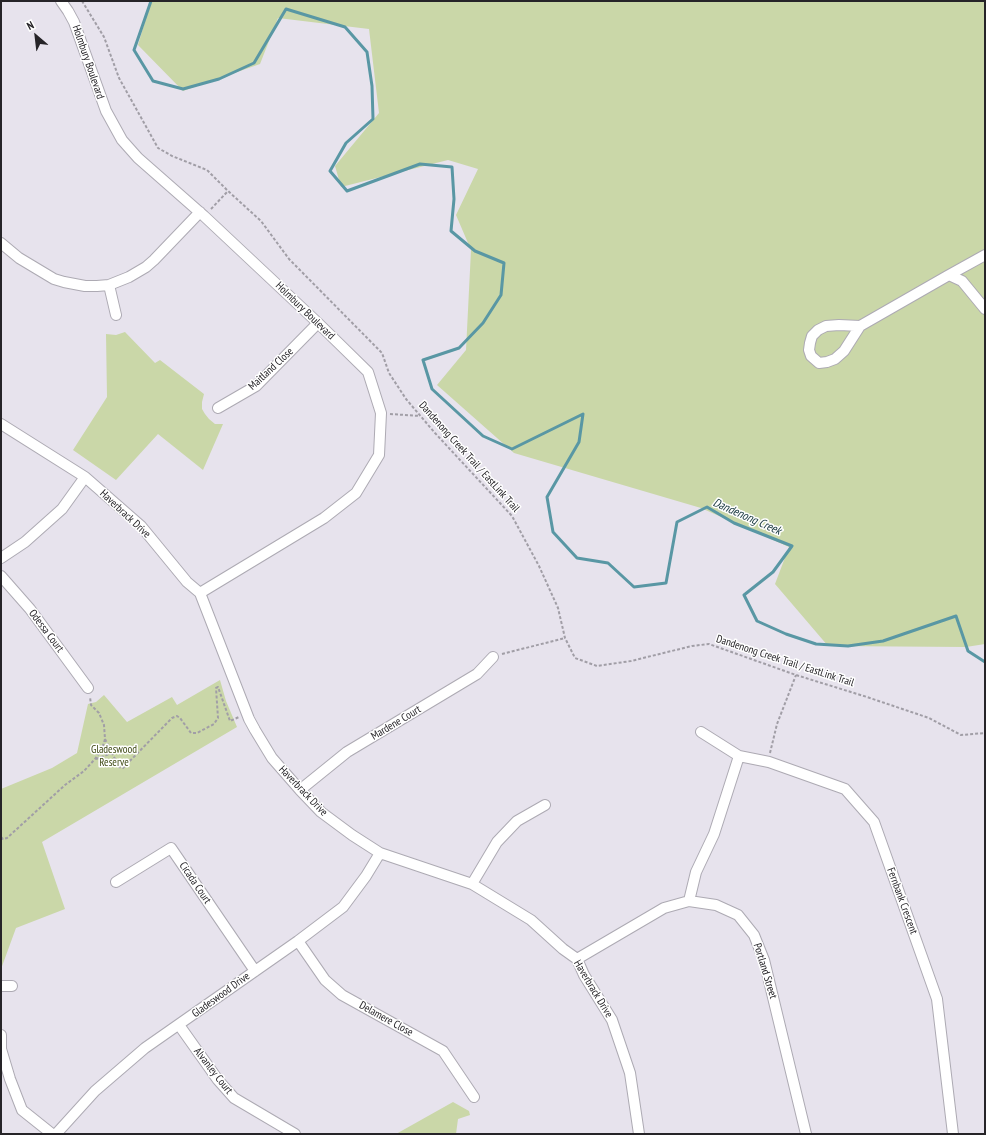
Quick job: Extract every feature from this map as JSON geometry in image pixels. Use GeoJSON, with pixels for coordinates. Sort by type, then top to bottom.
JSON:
{"type":"FeatureCollection","features":[{"type":"Feature","properties":{"kind":"street","name":"Holmbury Boulevard"},"geometry":{"type":"LineString","coordinates":[[61,1],[74,22],[100,99],[116,131],[128,148],[202,214],[368,372],[381,413],[379,455],[356,493],[324,518],[200,593]]}},
{"type":"Feature","properties":{"kind":"street"},"geometry":{"type":"LineString","coordinates":[[1,243],[19,258],[54,279],[85,286],[109,285],[129,278],[146,267],[202,214]]}},
{"type":"Feature","properties":{"kind":"street"},"geometry":{"type":"LineString","coordinates":[[860,326],[826,326],[818,330],[812,336],[810,343],[809,350],[811,356],[819,363],[835,359],[844,351],[860,326],[985,255]]}},
{"type":"Feature","properties":{"kind":"street"},"geometry":{"type":"LineString","coordinates":[[949,275],[962,281],[985,309]]}},
{"type":"Feature","properties":{"kind":"street"},"geometry":{"type":"LineString","coordinates":[[109,285],[116,315]]}},
{"type":"Feature","properties":{"kind":"street","name":"Maitland Close"},"geometry":{"type":"LineString","coordinates":[[218,408],[256,386],[318,323]]}},
{"type":"Feature","properties":{"kind":"street","name":"Haverbrack Drive"},"geometry":{"type":"LineString","coordinates":[[1,424],[85,477],[141,526],[187,582],[200,593],[247,714],[255,730],[272,758],[321,812],[380,853],[472,884],[531,920],[563,949],[577,959],[584,975],[612,1020],[630,1073],[639,1134]]}},
{"type":"Feature","properties":{"kind":"street"},"geometry":{"type":"LineString","coordinates":[[1,558],[26,542],[62,509],[85,477]]}},
{"type":"Feature","properties":{"kind":"street","name":"Odessa Court"},"geometry":{"type":"LineString","coordinates":[[1,576],[30,609],[88,688]]}},
{"type":"Feature","properties":{"kind":"street","name":"Mardene Court"},"geometry":{"type":"LineString","coordinates":[[300,790],[347,752],[477,674],[493,657]]}},
{"type":"Feature","properties":{"kind":"street","name":"Fernbank Crescent"},"geometry":{"type":"LineString","coordinates":[[701,732],[740,756],[769,762],[845,789],[874,822],[937,999],[953,1134]]}},
{"type":"Feature","properties":{"kind":"street"},"geometry":{"type":"LineString","coordinates":[[689,901],[696,872],[714,834],[740,756]]}},
{"type":"Feature","properties":{"kind":"street"},"geometry":{"type":"LineString","coordinates":[[472,884],[497,842],[517,821],[545,805]]}},
{"type":"Feature","properties":{"kind":"street","name":"Cicada Court"},"geometry":{"type":"LineString","coordinates":[[116,882],[171,848],[255,971]]}},
{"type":"Feature","properties":{"kind":"street","name":"Gladeswood Drive"},"geometry":{"type":"LineString","coordinates":[[56,1134],[95,1091],[145,1048],[298,941],[343,907],[366,876],[380,853]]}},
{"type":"Feature","properties":{"kind":"street","name":"Portland Street"},"geometry":{"type":"LineString","coordinates":[[577,959],[664,908],[689,901],[716,905],[738,915],[754,935],[764,960],[806,1134]]}},
{"type":"Feature","properties":{"kind":"street","name":"Delamere Close"},"geometry":{"type":"LineString","coordinates":[[298,941],[325,980],[342,995],[442,1051],[474,1097]]}},
{"type":"Feature","properties":{"kind":"street"},"geometry":{"type":"LineString","coordinates":[[1,986],[12,986]]}},
{"type":"Feature","properties":{"kind":"street","name":"Alvanley Court"},"geometry":{"type":"LineString","coordinates":[[179,1025],[218,1080],[234,1098],[295,1134]]}},
{"type":"Feature","properties":{"kind":"street"},"geometry":{"type":"LineString","coordinates":[[1,1035],[1,1049],[10,1079],[22,1110],[52,1134]]}},
{"type":"Feature","properties":{"kind":"path","name":"Dandenong Creek Trail / EastLink Trail"},"geometry":{"type":"LineString","coordinates":[[82,1],[104,37],[120,78],[158,148],[172,156],[207,170],[228,192],[261,221],[289,259],[382,352],[389,373],[406,399],[435,433],[512,516],[539,566],[558,608],[565,638],[575,658],[596,666],[631,661],[692,646],[709,644],[796,675],[929,718],[961,735],[985,733]]}},
{"type":"Feature","properties":{"kind":"path"},"geometry":{"type":"LineString","coordinates":[[202,214],[228,192]]}},
{"type":"Feature","properties":{"kind":"path"},"geometry":{"type":"LineString","coordinates":[[381,413],[420,416]]}},
{"type":"Feature","properties":{"kind":"path"},"geometry":{"type":"LineString","coordinates":[[493,657],[565,638]]}},
{"type":"Feature","properties":{"kind":"path"},"geometry":{"type":"LineString","coordinates":[[769,762],[776,724],[796,675]]}},
{"type":"Feature","properties":{"kind":"path"},"geometry":{"type":"LineString","coordinates":[[105,739],[119,767],[123,768],[172,718],[177,716],[180,718],[191,733],[197,733],[214,724],[218,718],[216,688],[218,687],[230,721],[247,714]]}},
{"type":"Feature","properties":{"kind":"path"},"geometry":{"type":"LineString","coordinates":[[1,837],[3,839],[7,838],[65,785],[84,771],[96,759],[102,749],[105,739],[104,725],[99,713],[91,705],[88,688]]}},
{"type":"Feature","properties":{"kind":"path"},"geometry":{"type":"LineString","coordinates":[[96,759],[112,753]]}},
{"type":"Feature","properties":{"kind":"green space"},"geometry":{"type":"Polygon","coordinates":[[[151,1],[985,1],[985,644],[966,647],[828,646],[775,584],[789,547],[701,508],[514,453],[437,385],[466,350],[471,250],[456,215],[478,169],[448,160],[341,187],[335,166],[379,113],[369,29],[278,18],[260,64],[183,91],[138,45],[151,1]]]}},
{"type":"Feature","properties":{"kind":"green space"},"geometry":{"type":"Polygon","coordinates":[[[125,332],[155,363],[160,360],[204,394],[202,409],[205,414],[215,424],[223,424],[203,470],[158,434],[116,480],[73,450],[107,397],[106,334],[116,335],[125,332]]]}},
{"type":"Feature","properties":{"kind":"green space","name":"Gladeswood Reserve"},"geometry":{"type":"Polygon","coordinates":[[[220,680],[226,701],[237,727],[42,842],[65,909],[16,928],[1,969],[1,789],[52,768],[77,753],[88,704],[96,702],[104,695],[127,722],[172,697],[177,705],[220,680]]]}},
{"type":"Feature","properties":{"kind":"green space"},"geometry":{"type":"Polygon","coordinates":[[[453,1102],[469,1111],[470,1115],[458,1119],[456,1134],[396,1134],[453,1102]]]}},
{"type":"Feature","properties":{"kind":"waterway","name":"Dandenong Creek"},"geometry":{"type":"LineString","coordinates":[[151,1],[134,50],[153,81],[183,89],[219,79],[254,63],[286,9],[345,27],[367,52],[372,86],[373,119],[346,143],[330,171],[347,191],[420,164],[452,167],[454,199],[451,231],[475,251],[504,263],[501,295],[483,323],[459,348],[423,360],[432,389],[483,436],[512,449],[583,414],[579,442],[547,497],[553,532],[577,558],[608,563],[634,587],[666,583],[677,522],[707,507],[734,523],[792,546],[773,572],[744,595],[757,621],[786,634],[816,644],[848,646],[883,641],[956,616],[968,651],[985,662]]}}]}
